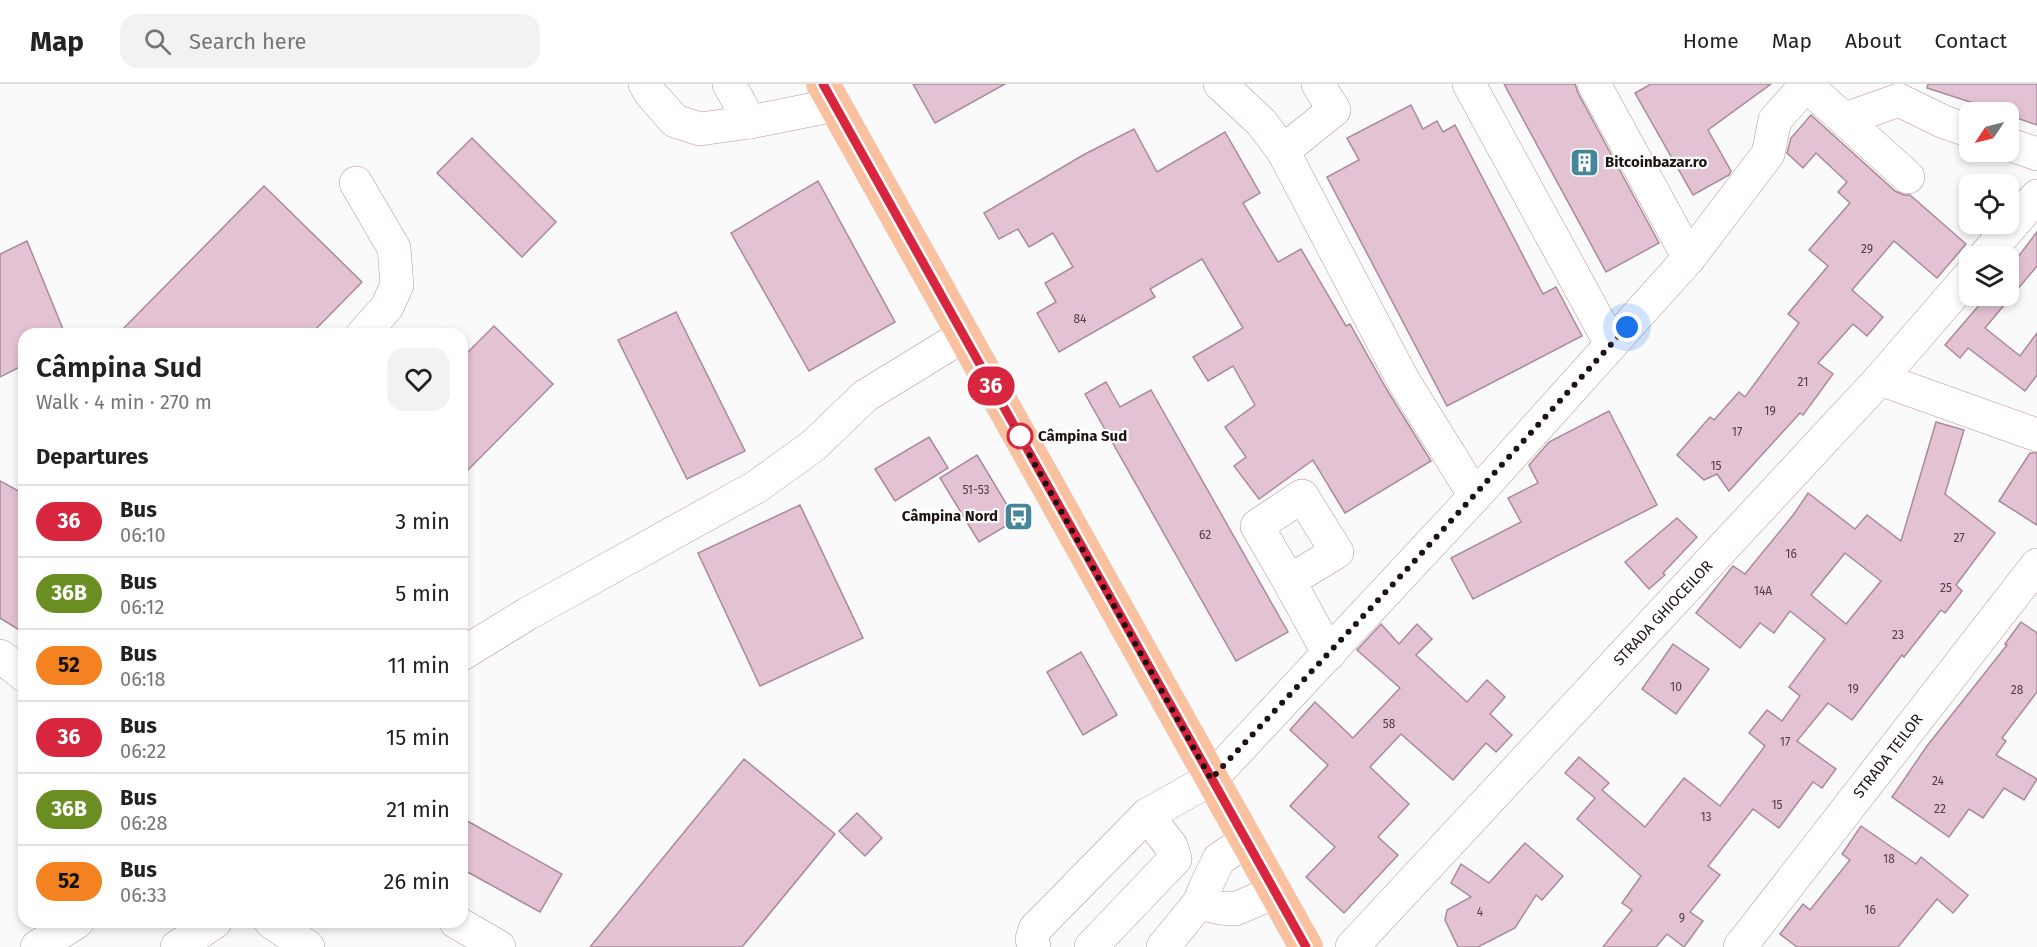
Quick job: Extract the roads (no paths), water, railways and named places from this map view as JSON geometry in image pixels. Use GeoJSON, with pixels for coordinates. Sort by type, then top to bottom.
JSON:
{"type":"FeatureCollection","features":[{"type":"Feature","properties":{"kind":"main road"},"geometry":{"type":"LineString","coordinates":[[829,95],[1306,947]]}},
{"type":"Feature","properties":{"kind":"street"},"geometry":{"type":"LineString","coordinates":[[645,84],[675,121],[700,129],[750,122],[829,95]]}},
{"type":"Feature","properties":{"kind":"street"},"geometry":{"type":"LineString","coordinates":[[729,84],[750,122]]}},
{"type":"Feature","properties":{"kind":"street"},"geometry":{"type":"LineString","coordinates":[[1220,84],[1261,122],[1283,151],[1403,380],[1475,496]]}},
{"type":"Feature","properties":{"kind":"street"},"geometry":{"type":"LineString","coordinates":[[1283,151],[1334,110],[1318,84]]}},
{"type":"Feature","properties":{"kind":"street"},"geometry":{"type":"LineString","coordinates":[[1469,84],[1611,344]]}},
{"type":"Feature","properties":{"kind":"street"},"geometry":{"type":"LineString","coordinates":[[1594,84],[1689,258]]}},
{"type":"Feature","properties":{"kind":"street"},"geometry":{"type":"LineString","coordinates":[[1034,947],[1032,939],[1035,928],[1147,814],[1211,779],[1475,496],[1689,258],[1768,154],[1775,120],[1805,85],[1908,177]]}},
{"type":"Feature","properties":{"kind":"street"},"geometry":{"type":"LineString","coordinates":[[1845,119],[1899,100],[1959,127]]}},
{"type":"Feature","properties":{"kind":"street"},"geometry":{"type":"LineString","coordinates":[[2019,148],[2037,154]]}},
{"type":"Feature","properties":{"kind":"street"},"geometry":{"type":"LineString","coordinates":[[356,183],[394,248],[397,285],[387,307],[368,328]]}},
{"type":"Feature","properties":{"kind":"street"},"geometry":{"type":"LineString","coordinates":[[1994,246],[2037,196]]}},
{"type":"Feature","properties":{"kind":"street","name":"STRADA GHIOCEILOR"},"geometry":{"type":"LineString","coordinates":[[1352,947],[1880,379],[1959,288]]}},
{"type":"Feature","properties":{"kind":"street"},"geometry":{"type":"LineString","coordinates":[[468,650],[527,614],[756,487],[813,446],[865,396],[963,336]]}},
{"type":"Feature","properties":{"kind":"street"},"geometry":{"type":"LineString","coordinates":[[1880,379],[2037,435]]}},
{"type":"Feature","properties":{"kind":"street","name":"STRADA TEILOR"},"geometry":{"type":"LineString","coordinates":[[1740,947],[2037,565]]}},
{"type":"Feature","properties":{"kind":"street"},"geometry":{"type":"LineString","coordinates":[[1289,582],[1329,654]]}},
{"type":"Feature","properties":{"kind":"street"},"geometry":{"type":"LineString","coordinates":[[0,656],[18,670]]}},
{"type":"Feature","properties":{"kind":"street"},"geometry":{"type":"LineString","coordinates":[[1091,947],[1175,859],[1171,846],[1147,814]]}},
{"type":"Feature","properties":{"kind":"street"},"geometry":{"type":"LineString","coordinates":[[1163,947],[1200,903],[1219,859],[1246,841]]}},
{"type":"Feature","properties":{"kind":"street"},"geometry":{"type":"LineString","coordinates":[[1200,903],[1235,909],[1275,892]]}},
{"type":"Feature","properties":{"kind":"street"},"geometry":{"type":"LineString","coordinates":[[37,947],[67,928]]}},
{"type":"Feature","properties":{"kind":"street"},"geometry":{"type":"LineString","coordinates":[[177,947],[206,928]]}},
{"type":"Feature","properties":{"kind":"street"},"geometry":{"type":"LineString","coordinates":[[280,928],[308,947]]}},
{"type":"Feature","properties":{"kind":"street"},"geometry":{"type":"LineString","coordinates":[[456,932],[499,947]]}},
{"type":"Feature","properties":{"kind":"place","name":"Bitcoinbazar.ro"},"geometry":{"type":"Point","coordinates":[1584,162]}},
{"type":"Feature","properties":{"kind":"place","name":"Câmpina Sud"},"geometry":{"type":"Point","coordinates":[1020,436]}},
{"type":"Feature","properties":{"kind":"place","name":"Câmpina Nord"},"geometry":{"type":"Point","coordinates":[1019,516]}}]}
